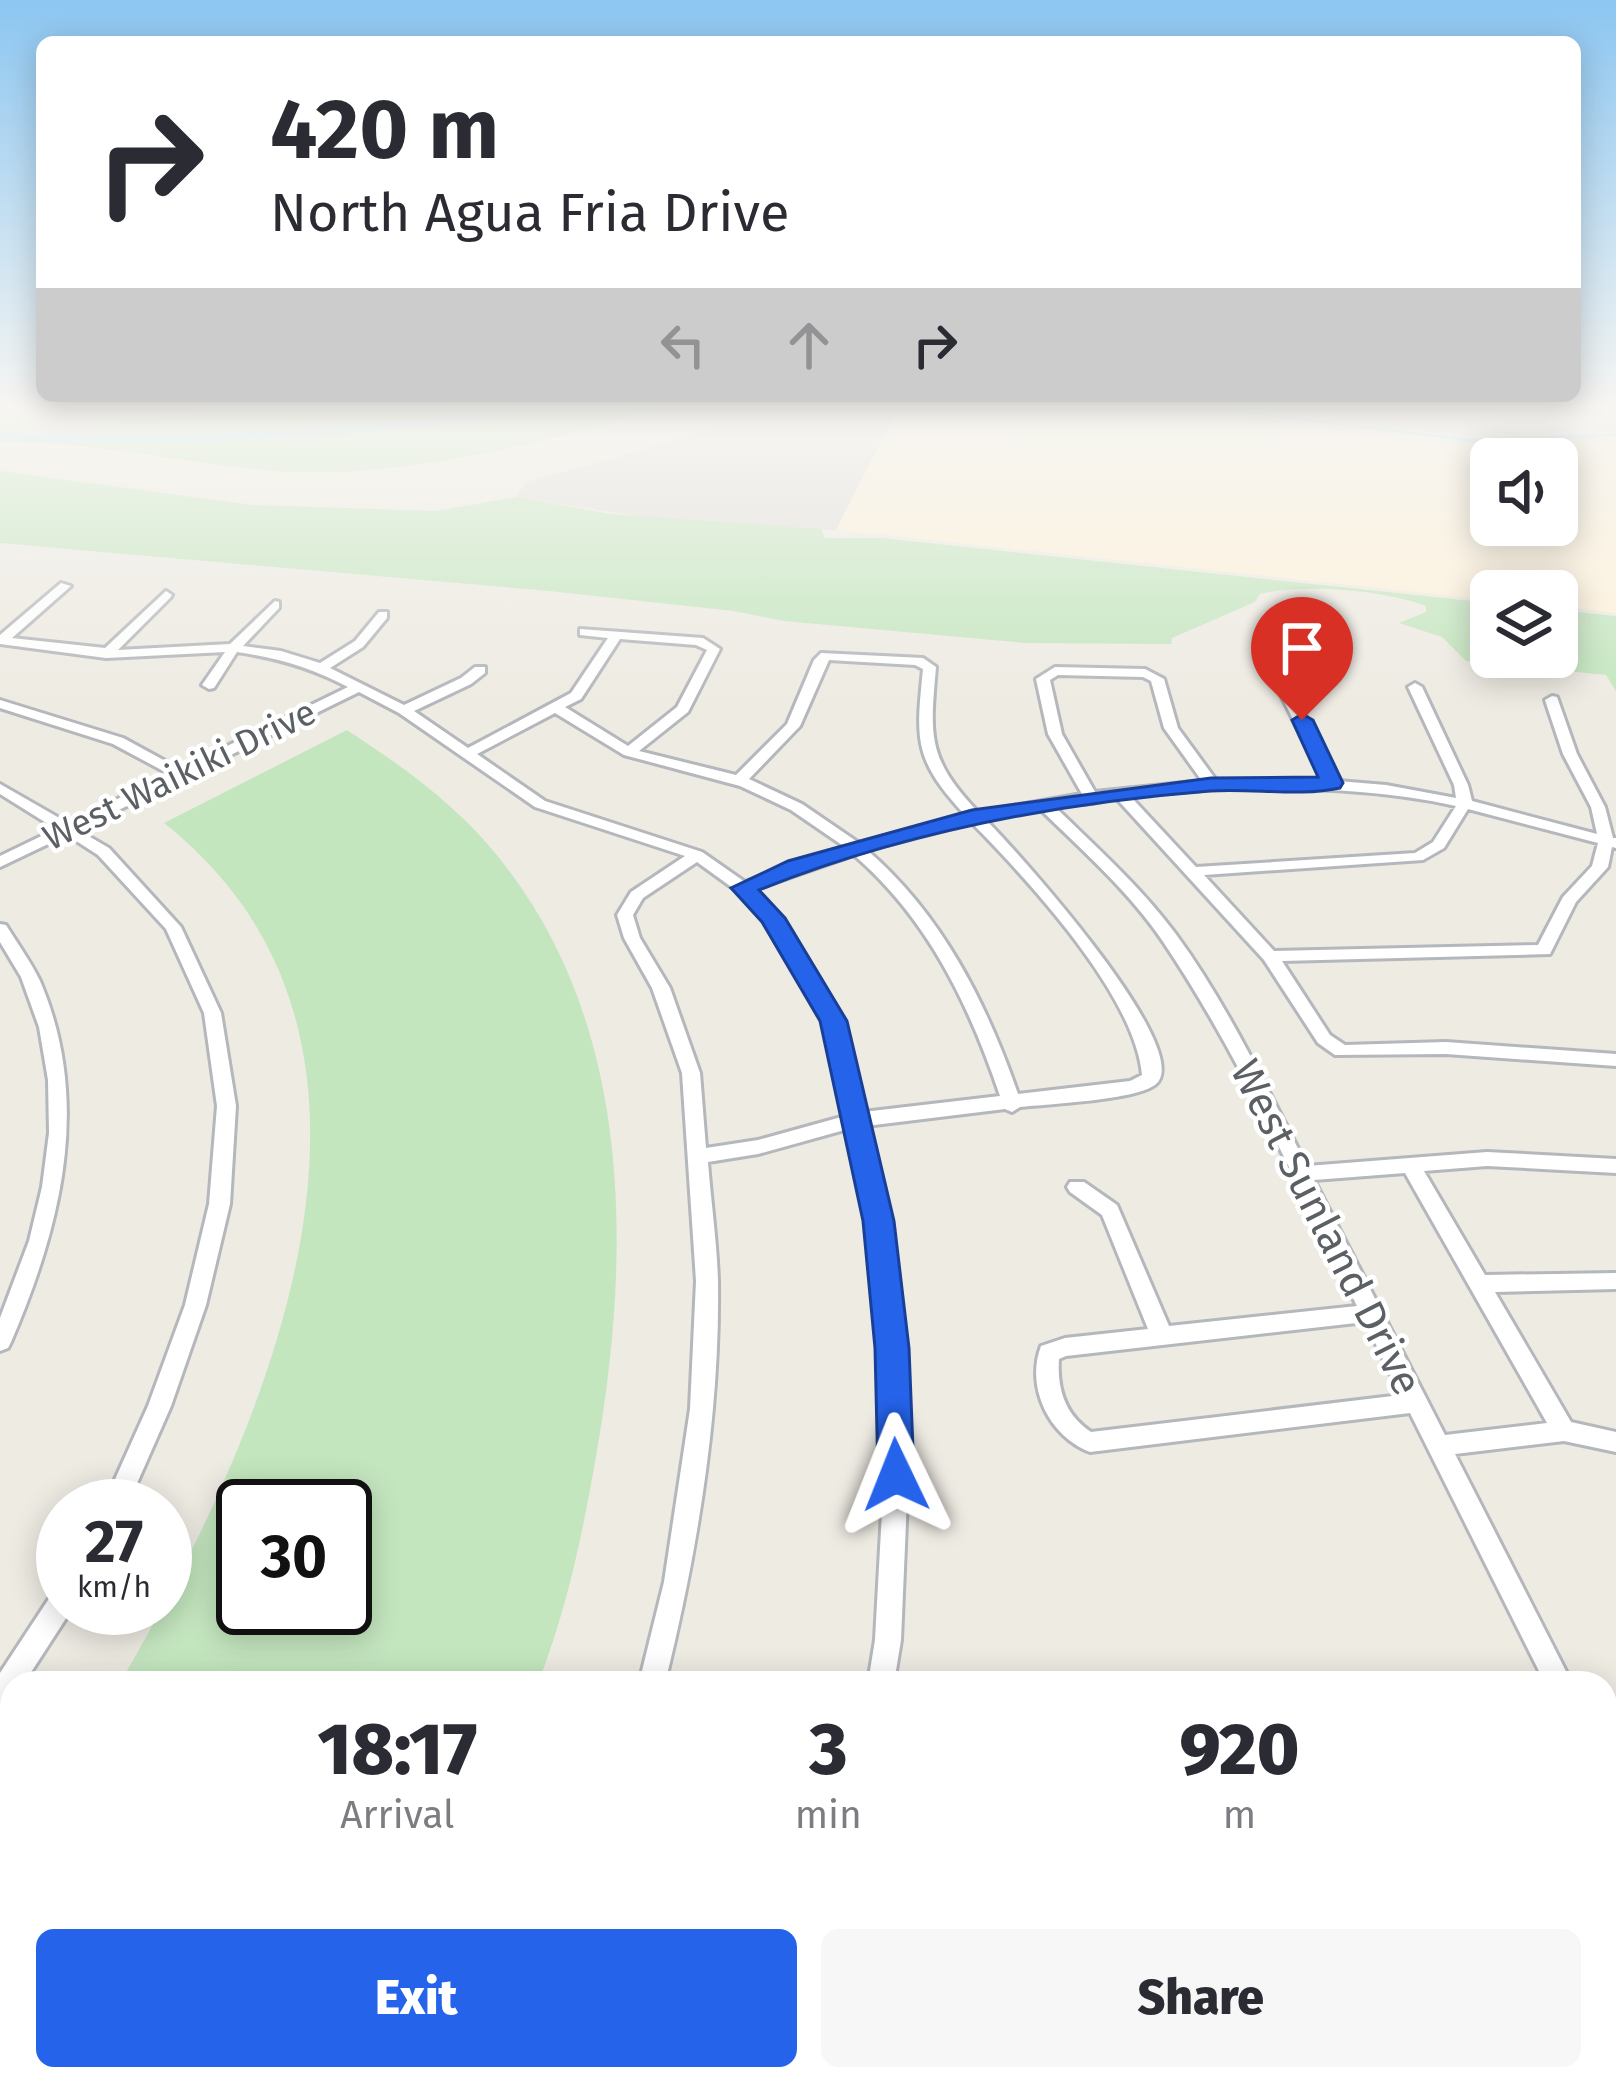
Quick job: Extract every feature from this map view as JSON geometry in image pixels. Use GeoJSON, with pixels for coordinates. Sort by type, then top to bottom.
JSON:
{"type":"FeatureCollection","features":[{"type":"Feature","properties":{"kind":"street"},"geometry":{"type":"LineString","coordinates":[[1,640],[65,586]]}},
{"type":"Feature","properties":{"kind":"street"},"geometry":{"type":"LineString","coordinates":[[106,654],[166,595]]}},
{"type":"Feature","properties":{"kind":"street"},"geometry":{"type":"LineString","coordinates":[[209,685],[234,648],[275,605]]}},
{"type":"Feature","properties":{"kind":"street"},"geometry":{"type":"LineString","coordinates":[[321,668],[359,644],[383,615]]}},
{"type":"Feature","properties":{"kind":"street"},"geometry":{"type":"LineString","coordinates":[[584,632],[711,644],[715,649],[683,709],[629,752]]}},
{"type":"Feature","properties":{"kind":"street"},"geometry":{"type":"LineString","coordinates":[[470,753],[558,709],[587,684],[617,634]]}},
{"type":"Feature","properties":{"kind":"street"},"geometry":{"type":"LineString","coordinates":[[1,640],[106,654],[234,648],[281,655],[321,668],[404,710],[510,786],[571,822],[698,855],[743,888],[772,918],[833,1021],[878,1221],[892,1348],[896,1475],[882,1671]]}},
{"type":"Feature","properties":{"kind":"street"},"geometry":{"type":"LineString","coordinates":[[700,1156],[758,1147],[855,1120],[1133,1088],[1152,1078],[1154,1066],[1134,1021],[1095,958],[1008,851],[972,817],[930,755],[923,701],[931,670],[926,664],[826,656],[820,660],[793,726],[739,781]]}},
{"type":"Feature","properties":{"kind":"street"},"geometry":{"type":"LineString","coordinates":[[404,710],[480,670]]}},
{"type":"Feature","properties":{"kind":"street"},"geometry":{"type":"LineString","coordinates":[[1092,799],[1055,734],[1044,695],[1046,674],[1153,676],[1171,728],[1211,784]]}},
{"type":"Feature","properties":{"kind":"street"},"geometry":{"type":"LineString","coordinates":[[1281,681],[1332,783]]}},
{"type":"Feature","properties":{"kind":"street","name":"West Waikiki Drive"},"geometry":{"type":"LineString","coordinates":[[0,862],[359,687]]}},
{"type":"Feature","properties":{"kind":"street"},"geometry":{"type":"LineString","coordinates":[[1197,871],[1418,856],[1439,844],[1465,803],[1415,687]]}},
{"type":"Feature","properties":{"kind":"street"},"geometry":{"type":"LineString","coordinates":[[1270,956],[1544,950],[1569,900],[1600,867],[1611,842],[1570,754],[1552,700]]}},
{"type":"Feature","properties":{"kind":"street"},"geometry":{"type":"LineString","coordinates":[[0,704],[118,741],[180,774]]}},
{"type":"Feature","properties":{"kind":"street"},"geometry":{"type":"LineString","coordinates":[[558,709],[629,752],[739,781],[821,819],[860,847],[915,907],[942,948],[995,1051],[1012,1105]]}},
{"type":"Feature","properties":{"kind":"street"},"geometry":{"type":"LineString","coordinates":[[65,723],[82,713]]}},
{"type":"Feature","properties":{"kind":"street"},"geometry":{"type":"LineString","coordinates":[[908,758],[930,755]]}},
{"type":"Feature","properties":{"kind":"street"},"geometry":{"type":"LineString","coordinates":[[743,888],[860,847],[972,817],[1211,784],[1332,783],[1465,803],[1611,842]]}},
{"type":"Feature","properties":{"kind":"street"},"geometry":{"type":"LineString","coordinates":[[0,788],[74,826],[130,870],[164,908],[206,992],[224,1063],[226,1166],[215,1240],[198,1309],[161,1410],[129,1479]]}},
{"type":"Feature","properties":{"kind":"street"},"geometry":{"type":"LineString","coordinates":[[1122,796],[1197,871],[1270,956],[1324,1039],[1341,1052],[1446,1048],[1616,1060]]}},
{"type":"Feature","properties":{"kind":"street","name":"West Sunland Drive"},"geometry":{"type":"LineString","coordinates":[[1046,806],[1127,886],[1168,937],[1234,1042],[1553,1671]]}},
{"type":"Feature","properties":{"kind":"street"},"geometry":{"type":"LineString","coordinates":[[655,1671],[677,1582],[701,1409],[706,1281],[691,1073],[661,988],[632,938],[620,905],[698,855]]}},
{"type":"Feature","properties":{"kind":"street"},"geometry":{"type":"LineString","coordinates":[[0,929],[33,980],[50,1021],[61,1097],[54,1187],[16,1309],[0,1342]]}},
{"type":"Feature","properties":{"kind":"street"},"geometry":{"type":"LineString","coordinates":[[1301,1174],[1487,1159],[1616,1166]]}},
{"type":"Feature","properties":{"kind":"street"},"geometry":{"type":"LineString","coordinates":[[1410,1164],[1564,1431]]}},
{"type":"Feature","properties":{"kind":"street"},"geometry":{"type":"LineString","coordinates":[[1077,1187],[1109,1210],[1162,1337]]}},
{"type":"Feature","properties":{"kind":"street"},"geometry":{"type":"LineString","coordinates":[[1479,1284],[1616,1281]]}},
{"type":"Feature","properties":{"kind":"street"},"geometry":{"type":"LineString","coordinates":[[1371,1313],[1065,1347],[1049,1353],[1046,1367],[1062,1424],[1073,1437],[1090,1442],[1415,1403]]}},
{"type":"Feature","properties":{"kind":"street"},"geometry":{"type":"LineString","coordinates":[[1438,1446],[1564,1431],[1616,1442]]}},
{"type":"Feature","properties":{"kind":"street"},"geometry":{"type":"LineString","coordinates":[[17,1671],[40,1635]]}},
{"type":"Feature","properties":{"kind":"shaded area"},"geometry":{"type":"Polygon","coordinates":[[[583,508],[847,508],[836,530],[661,520],[583,508]]]}},
{"type":"Feature","properties":{"kind":"shaded area"},"geometry":{"type":"Polygon","coordinates":[[[847,508],[1470,508],[1470,546],[1578,546],[1578,508],[1616,508],[1616,613],[1578,608],[1578,570],[1470,570],[1470,598],[836,530],[847,508]]]}},
{"type":"Feature","properties":{"kind":"green space"},"geometry":{"type":"Polygon","coordinates":[[[0,508],[575,508],[821,529],[825,538],[881,538],[1470,601],[1470,661],[1442,637],[1399,623],[1426,612],[1426,606],[1344,590],[1260,594],[1255,602],[1172,638],[1171,644],[1025,643],[784,621],[549,591],[0,543],[0,508]]]}},
{"type":"Feature","properties":{"kind":"green space"},"geometry":{"type":"Polygon","coordinates":[[[1578,612],[1616,616],[1616,691],[1606,675],[1578,672],[1578,612]]]}},
{"type":"Feature","properties":{"kind":"green space"},"geometry":{"type":"Polygon","coordinates":[[[347,730],[429,789],[500,859],[545,925],[577,996],[599,1071],[612,1148],[617,1227],[607,1385],[585,1518],[542,1671],[127,1671],[146,1635],[192,1635],[192,1547],[216,1497],[216,1635],[372,1635],[372,1479],[225,1479],[270,1361],[300,1244],[310,1128],[295,1016],[248,913],[164,823],[347,730]]]}},
{"type":"Feature","properties":{"kind":"route"},"geometry":{"type":"LineString","coordinates":[[896,1475],[892,1348],[878,1221],[833,1021],[772,918],[743,888],[796,866],[972,817],[1211,784],[1332,783],[1302,720]]}}]}
